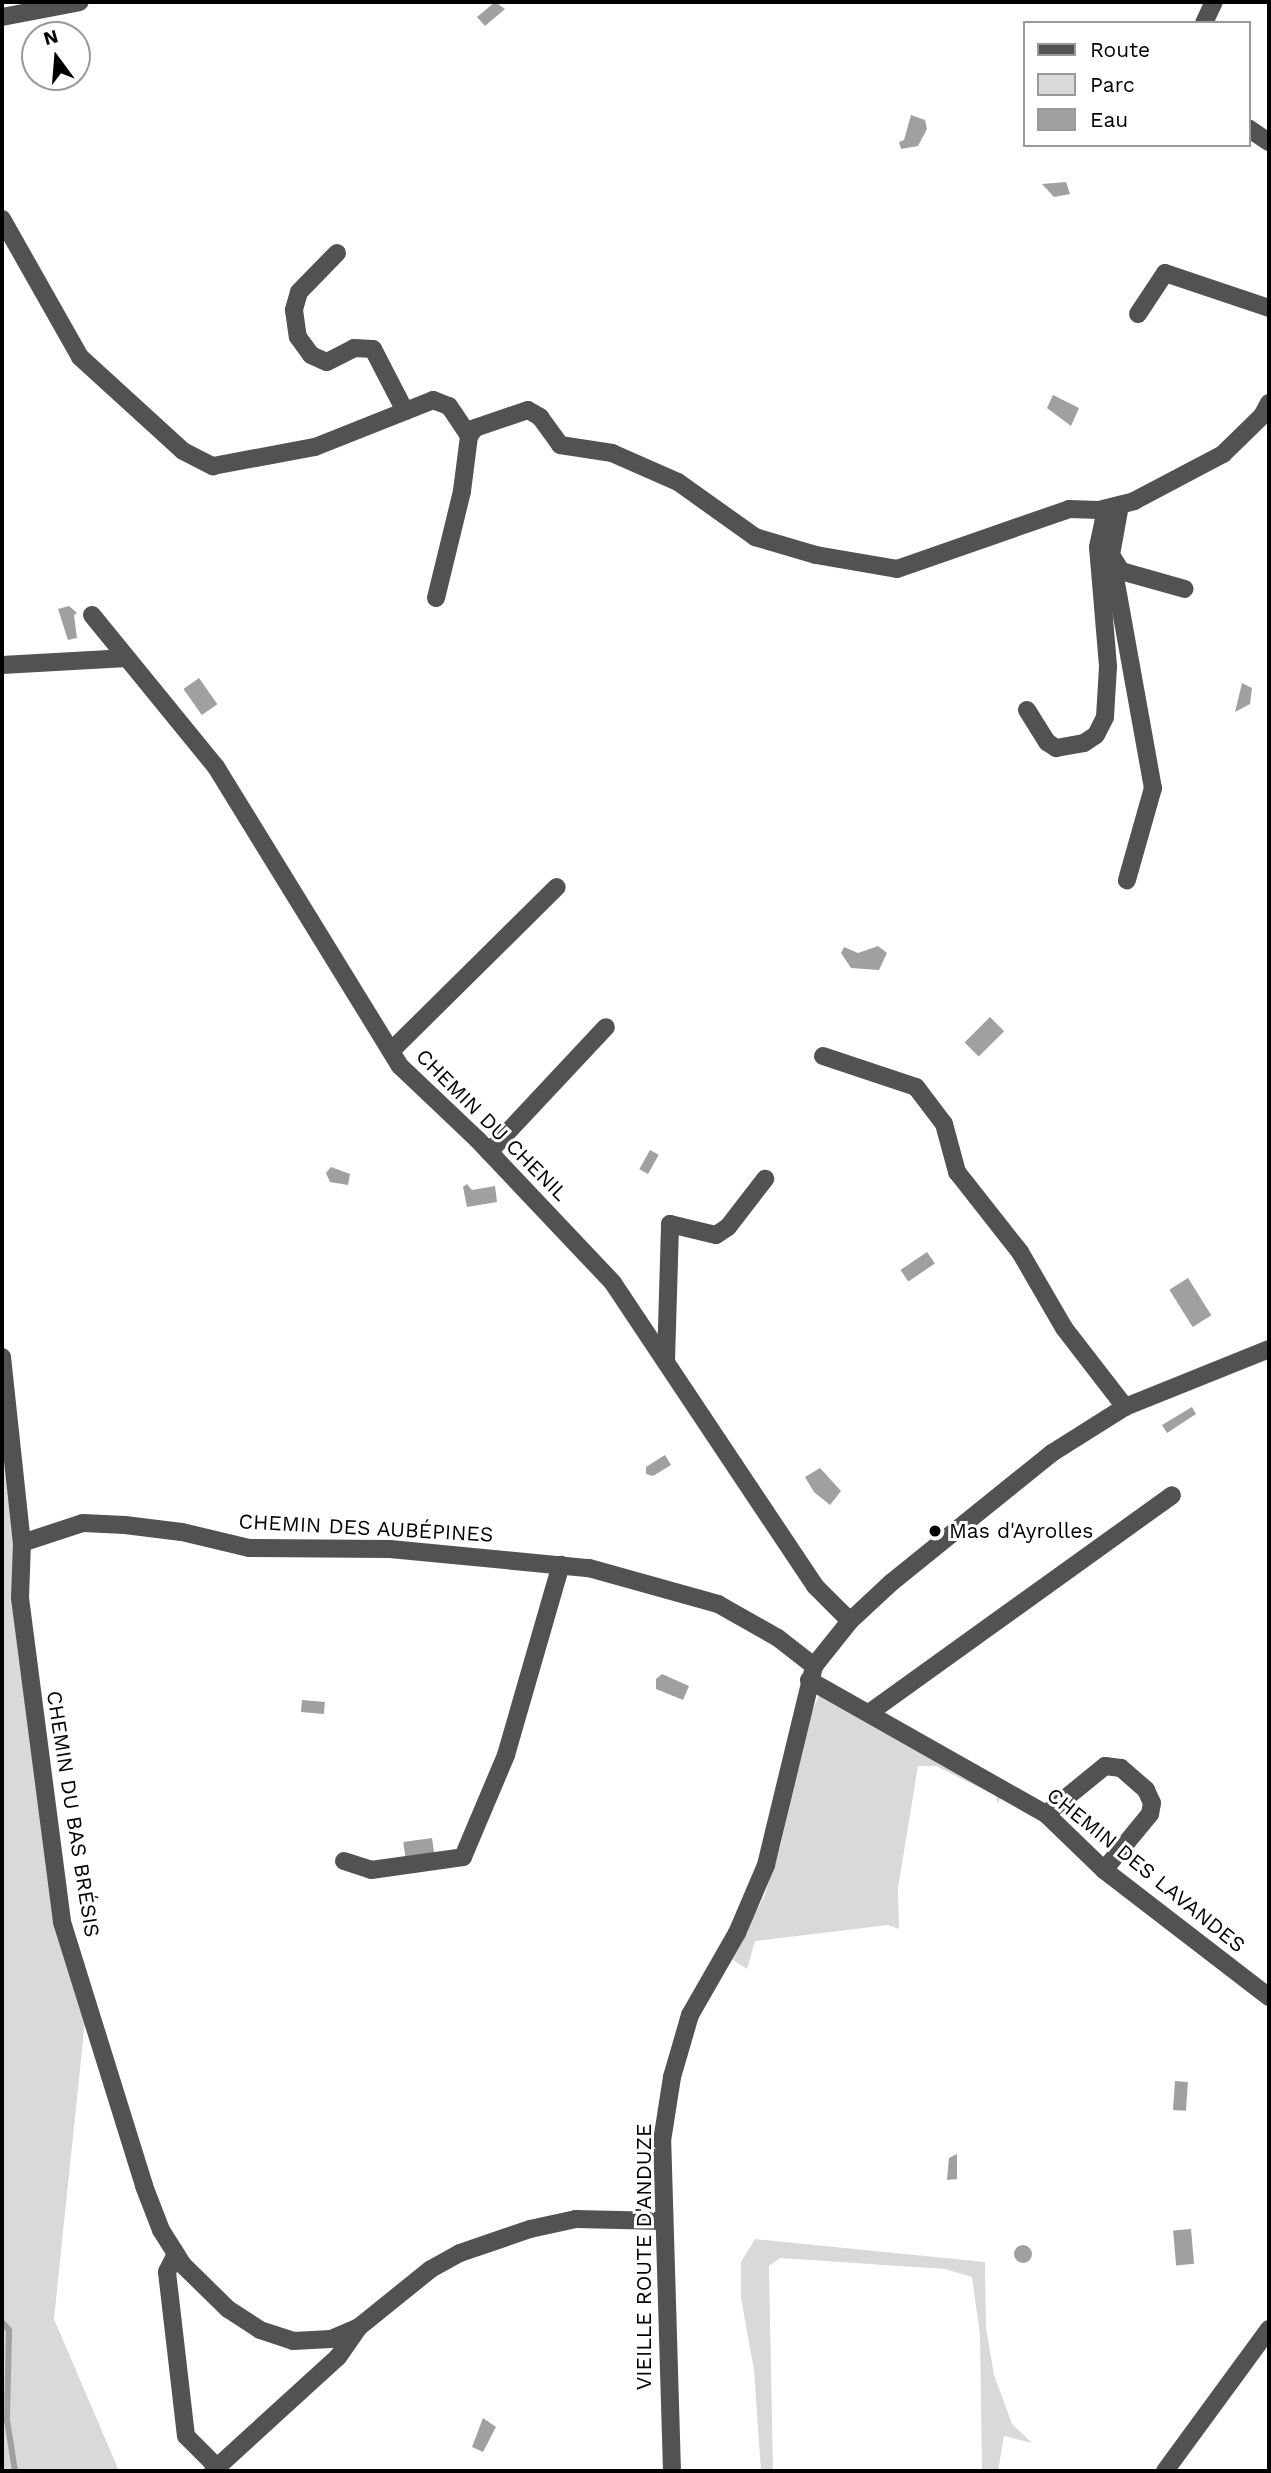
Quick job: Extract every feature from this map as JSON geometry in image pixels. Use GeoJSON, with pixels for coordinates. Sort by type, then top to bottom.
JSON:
{"type":"FeatureCollection","features":[{"type":"Feature","properties":{"kind":"street"},"geometry":{"type":"LineString","coordinates":[[2,18],[80,2]]}},
{"type":"Feature","properties":{"kind":"street"},"geometry":{"type":"LineString","coordinates":[[1205,21],[1214,2]]}},
{"type":"Feature","properties":{"kind":"street"},"geometry":{"type":"LineString","coordinates":[[1250,129],[1269,142]]}},
{"type":"Feature","properties":{"kind":"street"},"geometry":{"type":"LineString","coordinates":[[2,219],[80,357],[183,451],[213,466],[315,447],[433,400],[449,406],[469,436]]}},
{"type":"Feature","properties":{"kind":"street"},"geometry":{"type":"LineString","coordinates":[[337,253],[299,292],[294,310],[298,337],[311,355],[327,362],[354,348],[373,349],[405,411]]}},
{"type":"Feature","properties":{"kind":"street"},"geometry":{"type":"LineString","coordinates":[[1138,314],[1165,273],[1269,308]]}},
{"type":"Feature","properties":{"kind":"street"},"geometry":{"type":"LineString","coordinates":[[436,598],[469,436],[475,428],[528,410],[540,417],[560,445],[612,453],[678,482],[755,537],[816,555],[897,569],[1069,509],[1113,507],[1223,454],[1262,416],[1269,403]]}},
{"type":"Feature","properties":{"kind":"street"},"geometry":{"type":"LineString","coordinates":[[1113,507],[1111,555],[1153,788],[1127,880]]}},
{"type":"Feature","properties":{"kind":"street"},"geometry":{"type":"LineString","coordinates":[[1027,710],[1047,742],[1056,748],[1084,743],[1096,735],[1105,717],[1108,666],[1098,547],[1113,507]]}},
{"type":"Feature","properties":{"kind":"street"},"geometry":{"type":"LineString","coordinates":[[1111,555],[1121,571],[1185,589]]}},
{"type":"Feature","properties":{"kind":"street","name":"CHEMIN DU CHENIL"},"geometry":{"type":"LineString","coordinates":[[92,615],[216,767],[391,1051],[418,1087],[489,1152],[613,1283],[815,1586],[850,1621]]}},
{"type":"Feature","properties":{"kind":"street"},"geometry":{"type":"LineString","coordinates":[[2,665],[127,658]]}},
{"type":"Feature","properties":{"kind":"street"},"geometry":{"type":"LineString","coordinates":[[391,1051],[557,887]]}},
{"type":"Feature","properties":{"kind":"street"},"geometry":{"type":"LineString","coordinates":[[489,1152],[606,1027]]}},
{"type":"Feature","properties":{"kind":"street"},"geometry":{"type":"LineString","coordinates":[[823,1056],[916,1087],[944,1124],[957,1172],[1020,1252],[1064,1328],[1125,1407]]}},
{"type":"Feature","properties":{"kind":"street"},"geometry":{"type":"LineString","coordinates":[[666,1361],[670,1224],[716,1235],[728,1227],[765,1179]]}},
{"type":"Feature","properties":{"kind":"street","name":"VIEILLE ROUTE D'ANDUZE"},"geometry":{"type":"LineString","coordinates":[[672,2471],[662,2141],[671,2077],[691,2015],[737,1933],[766,1865],[811,1673],[850,1621],[984,1505],[1052,1453],[1125,1407],[1269,1349]]}},
{"type":"Feature","properties":{"kind":"street","name":"CHEMIN DU BAS BRÉSIS"},"geometry":{"type":"LineString","coordinates":[[2,1357],[22,1543],[20,1598],[62,1922],[144,2186],[176,2255],[228,2309],[260,2330],[293,2341],[331,2339],[359,2327],[431,2269],[460,2253],[530,2229],[576,2219],[663,2221]]}},
{"type":"Feature","properties":{"kind":"street"},"geometry":{"type":"LineString","coordinates":[[869,1713],[1172,1495]]}},
{"type":"Feature","properties":{"kind":"street","name":"CHEMIN DES AUBÉPINES"},"geometry":{"type":"LineString","coordinates":[[22,1543],[83,1523],[182,1532],[249,1548],[390,1549],[589,1568],[718,1604],[778,1638],[811,1673]]}},
{"type":"Feature","properties":{"kind":"street"},"geometry":{"type":"LineString","coordinates":[[344,1861],[371,1870],[463,1857],[506,1755],[561,1565]]}},
{"type":"Feature","properties":{"kind":"street","name":"CHEMIN DES LAVANDES"},"geometry":{"type":"LineString","coordinates":[[811,1673],[869,1713],[1046,1814],[1104,1870],[1269,1997]]}},
{"type":"Feature","properties":{"kind":"street"},"geometry":{"type":"LineString","coordinates":[[1046,1814],[1105,1766],[1121,1768],[1146,1790],[1152,1802],[1148,1819],[1104,1870]]}},
{"type":"Feature","properties":{"kind":"street"},"geometry":{"type":"LineString","coordinates":[[176,2255],[167,2272],[186,2436],[214,2468]]}},
{"type":"Feature","properties":{"kind":"street","name":"CHEMIN DU BAS BRÉSIS"},"geometry":{"type":"LineString","coordinates":[[214,2468],[338,2357],[359,2327]]}},
{"type":"Feature","properties":{"kind":"street"},"geometry":{"type":"LineString","coordinates":[[1165,2471],[1269,2329]]}},
{"type":"Feature","properties":{"kind":"green space"},"geometry":{"type":"Polygon","coordinates":[[[2,1433],[38,1781],[85,2021],[54,2319],[119,2471],[2,2471],[2,1433]]]}},
{"type":"Feature","properties":{"kind":"green space"},"geometry":{"type":"Polygon","coordinates":[[[820,1693],[1000,1798],[998,1804],[996,1796],[936,1766],[918,1766],[898,1888],[899,1929],[888,1925],[755,1941],[747,1969],[730,1958],[764,1897],[781,1844],[806,1725],[820,1693]]]}},
{"type":"Feature","properties":{"kind":"green space"},"geometry":{"type":"Polygon","coordinates":[[[755,2239],[985,2262],[986,2327],[994,2375],[1012,2424],[1032,2443],[1004,2436],[998,2471],[982,2471],[980,2335],[972,2277],[945,2269],[780,2258],[769,2266],[773,2471],[761,2471],[754,2370],[741,2298],[741,2262],[755,2239]]]}},
{"type":"Feature","properties":{"kind":"water"},"geometry":{"type":"Polygon","coordinates":[[[495,2],[505,9],[485,26],[477,17],[495,2]]]}},
{"type":"Feature","properties":{"kind":"water"},"geometry":{"type":"Polygon","coordinates":[[[911,115],[925,120],[927,129],[918,146],[901,149],[899,142],[904,140],[911,115]]]}},
{"type":"Feature","properties":{"kind":"water"},"geometry":{"type":"Polygon","coordinates":[[[1066,182],[1070,194],[1054,197],[1042,184],[1066,182]]]}},
{"type":"Feature","properties":{"kind":"water"},"geometry":{"type":"Polygon","coordinates":[[[1053,395],[1079,408],[1071,426],[1047,408],[1053,395]]]}},
{"type":"Feature","properties":{"kind":"water"},"geometry":{"type":"Polygon","coordinates":[[[69,606],[77,613],[74,615],[77,638],[68,640],[58,609],[69,606]]]}},
{"type":"Feature","properties":{"kind":"water"},"geometry":{"type":"Polygon","coordinates":[[[199,678],[217,704],[202,715],[183,689],[199,678]]]}},
{"type":"Feature","properties":{"kind":"water"},"geometry":{"type":"Polygon","coordinates":[[[1242,683],[1252,688],[1250,704],[1235,712],[1242,683]]]}},
{"type":"Feature","properties":{"kind":"water"},"geometry":{"type":"Polygon","coordinates":[[[878,946],[887,953],[879,970],[851,968],[841,953],[844,947],[858,953],[878,946]]]}},
{"type":"Feature","properties":{"kind":"water"},"geometry":{"type":"Polygon","coordinates":[[[990,1017],[1004,1031],[979,1057],[965,1042],[990,1017]]]}},
{"type":"Feature","properties":{"kind":"water"},"geometry":{"type":"Polygon","coordinates":[[[650,1150],[659,1155],[648,1174],[639,1169],[650,1150]]]}},
{"type":"Feature","properties":{"kind":"water"},"geometry":{"type":"Polygon","coordinates":[[[331,1167],[350,1174],[348,1185],[330,1182],[326,1173],[331,1167]]]}},
{"type":"Feature","properties":{"kind":"water"},"geometry":{"type":"Polygon","coordinates":[[[467,1184],[472,1190],[495,1186],[497,1202],[467,1207],[463,1187],[467,1184]]]}},
{"type":"Feature","properties":{"kind":"water"},"geometry":{"type":"Polygon","coordinates":[[[927,1252],[935,1264],[908,1282],[900,1270],[927,1252]]]}},
{"type":"Feature","properties":{"kind":"water"},"geometry":{"type":"Polygon","coordinates":[[[1188,1278],[1211,1315],[1193,1327],[1169,1290],[1188,1278]]]}},
{"type":"Feature","properties":{"kind":"water"},"geometry":{"type":"Polygon","coordinates":[[[1192,1407],[1196,1414],[1167,1433],[1162,1425],[1192,1407]]]}},
{"type":"Feature","properties":{"kind":"water"},"geometry":{"type":"Polygon","coordinates":[[[665,1455],[671,1465],[653,1476],[646,1474],[646,1467],[665,1455]]]}},
{"type":"Feature","properties":{"kind":"water"},"geometry":{"type":"Polygon","coordinates":[[[820,1468],[841,1491],[830,1505],[814,1492],[805,1477],[820,1468]]]}},
{"type":"Feature","properties":{"kind":"water"},"geometry":{"type":"Polygon","coordinates":[[[662,1674],[689,1686],[683,1700],[656,1689],[656,1679],[662,1674]]]}},
{"type":"Feature","properties":{"kind":"water"},"geometry":{"type":"Polygon","coordinates":[[[302,1700],[325,1702],[324,1714],[301,1712],[302,1700]]]}},
{"type":"Feature","properties":{"kind":"water"},"geometry":{"type":"Polygon","coordinates":[[[432,1838],[434,1853],[405,1857],[403,1842],[432,1838]]]}},
{"type":"Feature","properties":{"kind":"water"},"geometry":{"type":"Polygon","coordinates":[[[1175,2081],[1188,2082],[1186,2111],[1173,2110],[1175,2081]]]}},
{"type":"Feature","properties":{"kind":"water"},"geometry":{"type":"Polygon","coordinates":[[[957,2154],[957,2179],[947,2180],[949,2158],[957,2154]]]}},
{"type":"Feature","properties":{"kind":"water"},"geometry":{"type":"Polygon","coordinates":[[[1191,2229],[1194,2264],[1176,2265],[1173,2231],[1191,2229]]]}},
{"type":"Feature","properties":{"kind":"water"},"geometry":{"type":"Polygon","coordinates":[[[1023,2245],[1029,2248],[1032,2254],[1029,2260],[1023,2263],[1017,2260],[1014,2254],[1017,2248],[1023,2245]]]}},
{"type":"Feature","properties":{"kind":"water"},"geometry":{"type":"Polygon","coordinates":[[[483,2418],[496,2427],[483,2452],[472,2447],[483,2418]]]}},
{"type":"Feature","properties":{"kind":"waterway"},"geometry":{"type":"LineString","coordinates":[[2,2322],[9,2330],[7,2420],[15,2471]]}},
{"type":"Feature","properties":{"kind":"place","name":"Mas d'Ayrolles"},"geometry":{"type":"Point","coordinates":[935,1531]}}]}
